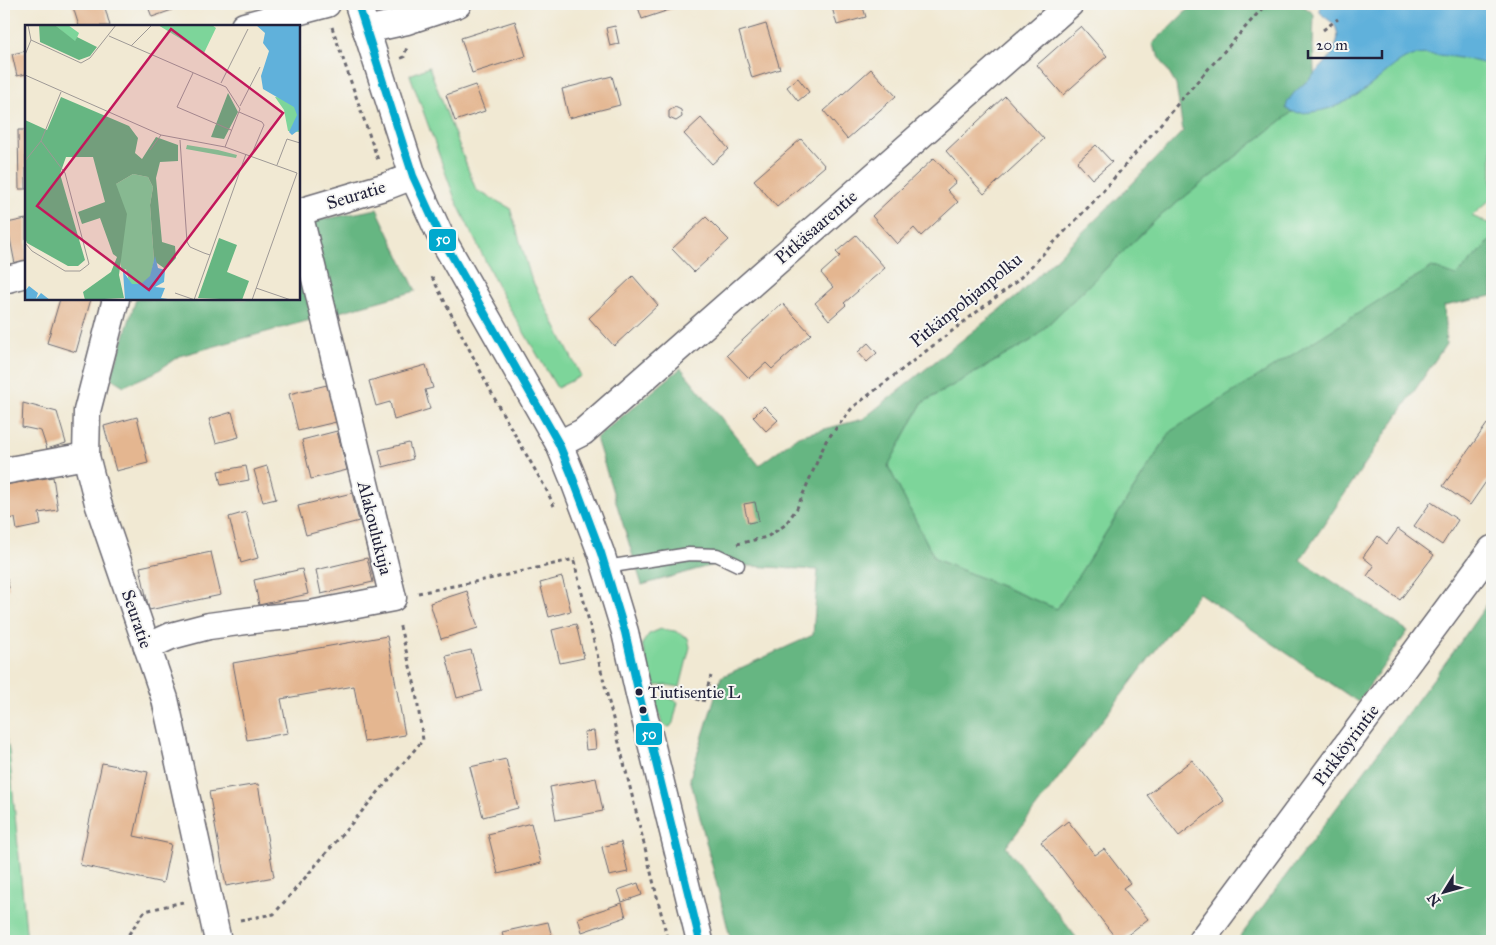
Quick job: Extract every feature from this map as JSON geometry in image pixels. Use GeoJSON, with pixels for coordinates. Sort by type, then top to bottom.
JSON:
{"type":"FeatureCollection","features":[{"type":"Feature","properties":{"kind":"street"},"geometry":{"type":"LineString","coordinates":[[248,25],[326,4]]}},
{"type":"Feature","properties":{"kind":"street"},"geometry":{"type":"LineString","coordinates":[[358,4],[413,176],[439,233],[558,444],[606,567],[625,632],[700,941]]}},
{"type":"Feature","properties":{"kind":"street"},"geometry":{"type":"LineString","coordinates":[[366,30],[406,21],[458,4]]}},
{"type":"Feature","properties":{"kind":"street","name":"Pitkäsaarentie"},"geometry":{"type":"LineString","coordinates":[[558,444],[583,432],[1070,4]]}},
{"type":"Feature","properties":{"kind":"street","name":"Seuratie"},"geometry":{"type":"LineString","coordinates":[[300,213],[413,176]]}},
{"type":"Feature","properties":{"kind":"street","name":"Alakoulukuja"},"geometry":{"type":"LineString","coordinates":[[147,647],[171,636],[209,626],[310,614],[393,598],[300,217]]}},
{"type":"Feature","properties":{"kind":"street"},"geometry":{"type":"LineString","coordinates":[[4,280],[25,274]]}},
{"type":"Feature","properties":{"kind":"street","name":"Seuratie"},"geometry":{"type":"LineString","coordinates":[[116,300],[87,411],[86,456],[98,503],[165,698],[217,933]]}},
{"type":"Feature","properties":{"kind":"street"},"geometry":{"type":"LineString","coordinates":[[4,470],[86,456]]}},
{"type":"Feature","properties":{"kind":"street","name":"Pirkköyrintie"},"geometry":{"type":"LineString","coordinates":[[1201,941],[1492,549]]}},
{"type":"Feature","properties":{"kind":"lane"},"geometry":{"type":"LineString","coordinates":[[606,567],[689,554],[717,555],[738,565]]}},
{"type":"Feature","properties":{"kind":"path"},"geometry":{"type":"LineString","coordinates":[[326,4],[387,186]]}},
{"type":"Feature","properties":{"kind":"path","name":"Pitkänpohjanpolku"},"geometry":{"type":"LineString","coordinates":[[728,546],[767,537],[785,525],[798,508],[826,441],[852,408],[1017,281],[1097,198],[1266,4]]}},
{"type":"Feature","properties":{"kind":"path"},"geometry":{"type":"LineString","coordinates":[[1323,30],[1338,19]]}},
{"type":"Feature","properties":{"kind":"path"},"geometry":{"type":"LineString","coordinates":[[430,274],[499,407],[546,489],[556,512]]}},
{"type":"Feature","properties":{"kind":"path"},"geometry":{"type":"LineString","coordinates":[[571,552],[668,941]]}},
{"type":"Feature","properties":{"kind":"path"},"geometry":{"type":"LineString","coordinates":[[217,933],[274,914],[423,740],[415,686],[393,598],[574,560]]}},
{"type":"Feature","properties":{"kind":"path"},"geometry":{"type":"LineString","coordinates":[[703,702],[711,676]]}},
{"type":"Feature","properties":{"kind":"path"},"geometry":{"type":"LineString","coordinates":[[124,941],[145,910],[208,897]]}},
{"type":"Feature","properties":{"kind":"green space"},"geometry":{"type":"Polygon","coordinates":[[[1194,4],[1301,4],[1314,14],[1315,94],[1159,217],[1032,340],[922,403],[888,466],[935,559],[1057,609],[1171,431],[1432,267],[1456,276],[1492,239],[1492,296],[1444,306],[1446,344],[1300,560],[1408,631],[1358,702],[1199,593],[1006,847],[1079,941],[731,941],[690,778],[721,677],[813,635],[818,570],[716,564],[642,585],[596,438],[681,368],[759,465],[798,436],[863,419],[1016,297],[1128,188],[1183,131],[1176,85],[1152,44],[1194,4]]]}},
{"type":"Feature","properties":{"kind":"green space"},"geometry":{"type":"Polygon","coordinates":[[[1434,40],[1492,53],[1492,198],[1472,216],[1492,225],[1492,239],[1456,277],[1171,431],[1057,609],[935,559],[888,466],[922,403],[1032,340],[1159,217],[1315,94],[1339,105],[1372,64],[1434,40]]]}},
{"type":"Feature","properties":{"kind":"green space"},"geometry":{"type":"Polygon","coordinates":[[[429,67],[476,190],[510,208],[531,278],[581,376],[557,388],[503,297],[455,199],[410,75],[429,67]]]}},
{"type":"Feature","properties":{"kind":"green space"},"geometry":{"type":"Polygon","coordinates":[[[377,209],[416,291],[179,356],[156,372],[124,386],[111,378],[136,300],[300,300],[300,224],[377,209]]]}},
{"type":"Feature","properties":{"kind":"green space"},"geometry":{"type":"Polygon","coordinates":[[[1492,597],[1492,941],[1237,941],[1454,651],[1492,597]]]}},
{"type":"Feature","properties":{"kind":"green space"},"geometry":{"type":"Polygon","coordinates":[[[661,629],[675,631],[688,638],[690,647],[680,687],[667,685],[653,686],[642,644],[649,634],[661,629]]]}},
{"type":"Feature","properties":{"kind":"green space"},"geometry":{"type":"Polygon","coordinates":[[[667,697],[678,702],[673,723],[670,727],[662,724],[655,699],[667,697]]]}},
{"type":"Feature","properties":{"kind":"green space"},"geometry":{"type":"Polygon","coordinates":[[[4,727],[9,751],[27,941],[4,941],[4,727]]]}},
{"type":"Feature","properties":{"kind":"water"},"geometry":{"type":"Polygon","coordinates":[[[1320,4],[1492,4],[1492,66],[1454,57],[1416,55],[1400,62],[1362,91],[1339,105],[1312,112],[1299,113],[1289,111],[1286,107],[1291,97],[1324,64],[1336,46],[1338,37],[1336,28],[1320,12],[1320,4]]]}},
{"type":"Feature","properties":{"kind":"building"},"geometry":{"type":"Polygon","coordinates":[[[72,4],[104,4],[110,25],[79,25],[72,4]]]}},
{"type":"Feature","properties":{"kind":"building"},"geometry":{"type":"Polygon","coordinates":[[[147,4],[170,4],[172,10],[152,17],[147,4]]]}},
{"type":"Feature","properties":{"kind":"building"},"geometry":{"type":"Polygon","coordinates":[[[637,4],[687,4],[642,19],[637,4]]]}},
{"type":"Feature","properties":{"kind":"building"},"geometry":{"type":"Polygon","coordinates":[[[831,4],[862,4],[866,17],[837,25],[831,4]]]}},
{"type":"Feature","properties":{"kind":"building"},"geometry":{"type":"Polygon","coordinates":[[[515,21],[526,56],[472,73],[461,38],[515,21]]]}},
{"type":"Feature","properties":{"kind":"building"},"geometry":{"type":"Polygon","coordinates":[[[766,24],[780,69],[752,78],[739,32],[766,24]]]}},
{"type":"Feature","properties":{"kind":"building"},"geometry":{"type":"Polygon","coordinates":[[[615,26],[619,44],[610,46],[606,28],[615,26]]]}},
{"type":"Feature","properties":{"kind":"building"},"geometry":{"type":"Polygon","coordinates":[[[1081,26],[1107,56],[1063,95],[1037,65],[1081,26]]]}},
{"type":"Feature","properties":{"kind":"building"},"geometry":{"type":"Polygon","coordinates":[[[25,51],[25,74],[17,76],[12,54],[25,51]]]}},
{"type":"Feature","properties":{"kind":"building"},"geometry":{"type":"Polygon","coordinates":[[[871,69],[896,96],[847,139],[824,111],[871,69]]]}},
{"type":"Feature","properties":{"kind":"building"},"geometry":{"type":"Polygon","coordinates":[[[612,76],[620,105],[569,118],[562,89],[612,76]]]}},
{"type":"Feature","properties":{"kind":"building"},"geometry":{"type":"Polygon","coordinates":[[[798,78],[809,92],[798,101],[787,87],[798,78]]]}},
{"type":"Feature","properties":{"kind":"building"},"geometry":{"type":"Polygon","coordinates":[[[475,85],[485,111],[455,121],[446,95],[475,85]]]}},
{"type":"Feature","properties":{"kind":"building"},"geometry":{"type":"Polygon","coordinates":[[[1005,96],[1044,139],[984,194],[946,151],[1005,96]]]}},
{"type":"Feature","properties":{"kind":"building"},"geometry":{"type":"Polygon","coordinates":[[[675,107],[681,110],[682,117],[676,121],[669,118],[669,111],[675,107]]]}},
{"type":"Feature","properties":{"kind":"building"},"geometry":{"type":"Polygon","coordinates":[[[701,118],[729,149],[712,164],[684,134],[701,118]]]}},
{"type":"Feature","properties":{"kind":"building"},"geometry":{"type":"Polygon","coordinates":[[[18,130],[25,130],[25,189],[19,189],[18,130]]]}},
{"type":"Feature","properties":{"kind":"building"},"geometry":{"type":"Polygon","coordinates":[[[801,139],[825,166],[777,207],[754,180],[801,139]]]}},
{"type":"Feature","properties":{"kind":"building"},"geometry":{"type":"Polygon","coordinates":[[[1096,145],[1112,162],[1092,179],[1077,162],[1096,145]]]}},
{"type":"Feature","properties":{"kind":"building"},"geometry":{"type":"Polygon","coordinates":[[[934,158],[956,182],[947,190],[958,202],[921,236],[914,228],[897,244],[872,216],[934,158]]]}},
{"type":"Feature","properties":{"kind":"building"},"geometry":{"type":"Polygon","coordinates":[[[706,217],[729,240],[694,272],[672,249],[706,217]]]}},
{"type":"Feature","properties":{"kind":"building"},"geometry":{"type":"Polygon","coordinates":[[[25,219],[25,262],[15,264],[7,223],[25,219]]]}},
{"type":"Feature","properties":{"kind":"building"},"geometry":{"type":"Polygon","coordinates":[[[856,235],[885,268],[844,303],[846,305],[829,320],[815,303],[833,287],[821,273],[840,256],[836,252],[856,235]]]}},
{"type":"Feature","properties":{"kind":"building"},"geometry":{"type":"Polygon","coordinates":[[[633,276],[658,305],[614,346],[589,318],[633,276]]]}},
{"type":"Feature","properties":{"kind":"building"},"geometry":{"type":"Polygon","coordinates":[[[60,300],[91,300],[76,352],[47,343],[60,300]]]}},
{"type":"Feature","properties":{"kind":"building"},"geometry":{"type":"Polygon","coordinates":[[[782,303],[811,334],[772,369],[766,363],[749,378],[727,355],[782,303]]]}},
{"type":"Feature","properties":{"kind":"building"},"geometry":{"type":"Polygon","coordinates":[[[868,343],[877,353],[867,362],[858,352],[868,343]]]}},
{"type":"Feature","properties":{"kind":"building"},"geometry":{"type":"Polygon","coordinates":[[[426,365],[433,388],[425,390],[430,409],[394,420],[390,402],[376,406],[369,381],[426,365]]]}},
{"type":"Feature","properties":{"kind":"building"},"geometry":{"type":"Polygon","coordinates":[[[327,385],[336,422],[298,431],[289,394],[327,385]]]}},
{"type":"Feature","properties":{"kind":"building"},"geometry":{"type":"Polygon","coordinates":[[[23,403],[57,412],[66,443],[47,449],[41,431],[22,427],[23,403]]]}},
{"type":"Feature","properties":{"kind":"building"},"geometry":{"type":"Polygon","coordinates":[[[764,406],[778,420],[766,431],[753,417],[764,406]]]}},
{"type":"Feature","properties":{"kind":"building"},"geometry":{"type":"Polygon","coordinates":[[[232,412],[239,437],[216,443],[209,419],[232,412]]]}},
{"type":"Feature","properties":{"kind":"building"},"geometry":{"type":"Polygon","coordinates":[[[137,417],[148,463],[116,471],[104,426],[137,417]]]}},
{"type":"Feature","properties":{"kind":"building"},"geometry":{"type":"Polygon","coordinates":[[[1487,424],[1492,428],[1492,473],[1470,505],[1443,486],[1487,424]]]}},
{"type":"Feature","properties":{"kind":"building"},"geometry":{"type":"Polygon","coordinates":[[[337,431],[347,470],[311,479],[302,440],[337,431]]]}},
{"type":"Feature","properties":{"kind":"building"},"geometry":{"type":"Polygon","coordinates":[[[409,443],[413,459],[383,467],[379,450],[409,443]]]}},
{"type":"Feature","properties":{"kind":"building"},"geometry":{"type":"Polygon","coordinates":[[[246,466],[249,480],[221,485],[218,471],[246,466]]]}},
{"type":"Feature","properties":{"kind":"building"},"geometry":{"type":"Polygon","coordinates":[[[267,466],[276,499],[263,502],[254,470],[267,466]]]}},
{"type":"Feature","properties":{"kind":"building"},"geometry":{"type":"Polygon","coordinates":[[[53,477],[58,510],[39,513],[41,525],[17,530],[15,518],[7,519],[4,485],[53,477]]]}},
{"type":"Feature","properties":{"kind":"building"},"geometry":{"type":"Polygon","coordinates":[[[352,493],[359,521],[306,535],[298,506],[352,493]]]}},
{"type":"Feature","properties":{"kind":"building"},"geometry":{"type":"Polygon","coordinates":[[[755,502],[759,521],[748,523],[744,504],[755,502]]]}},
{"type":"Feature","properties":{"kind":"building"},"geometry":{"type":"Polygon","coordinates":[[[1431,502],[1458,520],[1442,545],[1414,526],[1431,502]]]}},
{"type":"Feature","properties":{"kind":"building"},"geometry":{"type":"Polygon","coordinates":[[[246,512],[258,558],[241,563],[229,517],[246,512]]]}},
{"type":"Feature","properties":{"kind":"building"},"geometry":{"type":"Polygon","coordinates":[[[1398,529],[1434,555],[1400,600],[1367,576],[1374,566],[1363,557],[1378,536],[1387,544],[1398,529]]]}},
{"type":"Feature","properties":{"kind":"building"},"geometry":{"type":"Polygon","coordinates":[[[211,552],[221,595],[149,610],[140,567],[211,552]]]}},
{"type":"Feature","properties":{"kind":"building"},"geometry":{"type":"Polygon","coordinates":[[[367,558],[373,582],[321,594],[316,570],[367,558]]]}},
{"type":"Feature","properties":{"kind":"building"},"geometry":{"type":"Polygon","coordinates":[[[4,566],[9,588],[4,589],[4,566]]]}},
{"type":"Feature","properties":{"kind":"building"},"geometry":{"type":"Polygon","coordinates":[[[302,569],[308,594],[259,605],[254,580],[302,569]]]}},
{"type":"Feature","properties":{"kind":"building"},"geometry":{"type":"Polygon","coordinates":[[[562,577],[571,611],[549,617],[540,583],[562,577]]]}},
{"type":"Feature","properties":{"kind":"building"},"geometry":{"type":"Polygon","coordinates":[[[467,591],[478,628],[441,639],[430,603],[467,591]]]}},
{"type":"Feature","properties":{"kind":"building"},"geometry":{"type":"Polygon","coordinates":[[[576,624],[584,658],[560,663],[552,630],[576,624]]]}},
{"type":"Feature","properties":{"kind":"building"},"geometry":{"type":"Polygon","coordinates":[[[387,636],[405,735],[364,742],[354,686],[281,699],[288,733],[247,740],[233,663],[387,636]]]}},
{"type":"Feature","properties":{"kind":"building"},"geometry":{"type":"Polygon","coordinates":[[[471,650],[482,691],[457,698],[446,656],[471,650]]]}},
{"type":"Feature","properties":{"kind":"building"},"geometry":{"type":"Polygon","coordinates":[[[594,731],[596,749],[586,750],[584,732],[594,731]]]}},
{"type":"Feature","properties":{"kind":"building"},"geometry":{"type":"Polygon","coordinates":[[[506,759],[518,808],[483,817],[470,767],[506,759]]]}},
{"type":"Feature","properties":{"kind":"building"},"geometry":{"type":"Polygon","coordinates":[[[1192,760],[1224,801],[1179,836],[1147,795],[1192,760]]]}},
{"type":"Feature","properties":{"kind":"building"},"geometry":{"type":"Polygon","coordinates":[[[102,763],[148,772],[134,836],[171,844],[163,883],[80,865],[102,763]]]}},
{"type":"Feature","properties":{"kind":"building"},"geometry":{"type":"Polygon","coordinates":[[[596,778],[603,811],[556,820],[550,787],[596,778]]]}},
{"type":"Feature","properties":{"kind":"building"},"geometry":{"type":"Polygon","coordinates":[[[258,784],[274,877],[226,886],[209,792],[258,784]]]}},
{"type":"Feature","properties":{"kind":"building"},"geometry":{"type":"Polygon","coordinates":[[[1068,821],[1095,855],[1104,849],[1130,883],[1123,888],[1148,919],[1120,941],[1118,941],[1041,842],[1068,821]]]}},
{"type":"Feature","properties":{"kind":"building"},"geometry":{"type":"Polygon","coordinates":[[[531,823],[541,863],[498,874],[488,834],[531,823]]]}},
{"type":"Feature","properties":{"kind":"building"},"geometry":{"type":"Polygon","coordinates":[[[621,842],[628,872],[609,876],[602,847],[621,842]]]}},
{"type":"Feature","properties":{"kind":"building"},"geometry":{"type":"Polygon","coordinates":[[[638,883],[642,895],[622,902],[618,890],[638,883]]]}},
{"type":"Feature","properties":{"kind":"building"},"geometry":{"type":"Polygon","coordinates":[[[622,903],[626,917],[582,932],[578,918],[622,903]]]}},
{"type":"Feature","properties":{"kind":"building"},"geometry":{"type":"Polygon","coordinates":[[[548,922],[553,941],[504,941],[502,932],[548,922]]]}},
{"type":"Feature","properties":{"kind":"transit line","name":"50"},"geometry":{"type":"LineString","coordinates":[[358,4],[413,176],[439,233],[559,444],[601,553],[625,632],[700,941]]}},
{"type":"Feature","properties":{"kind":"place","name":"Tiutisentie L"},"geometry":{"type":"Point","coordinates":[639,692]}}]}
